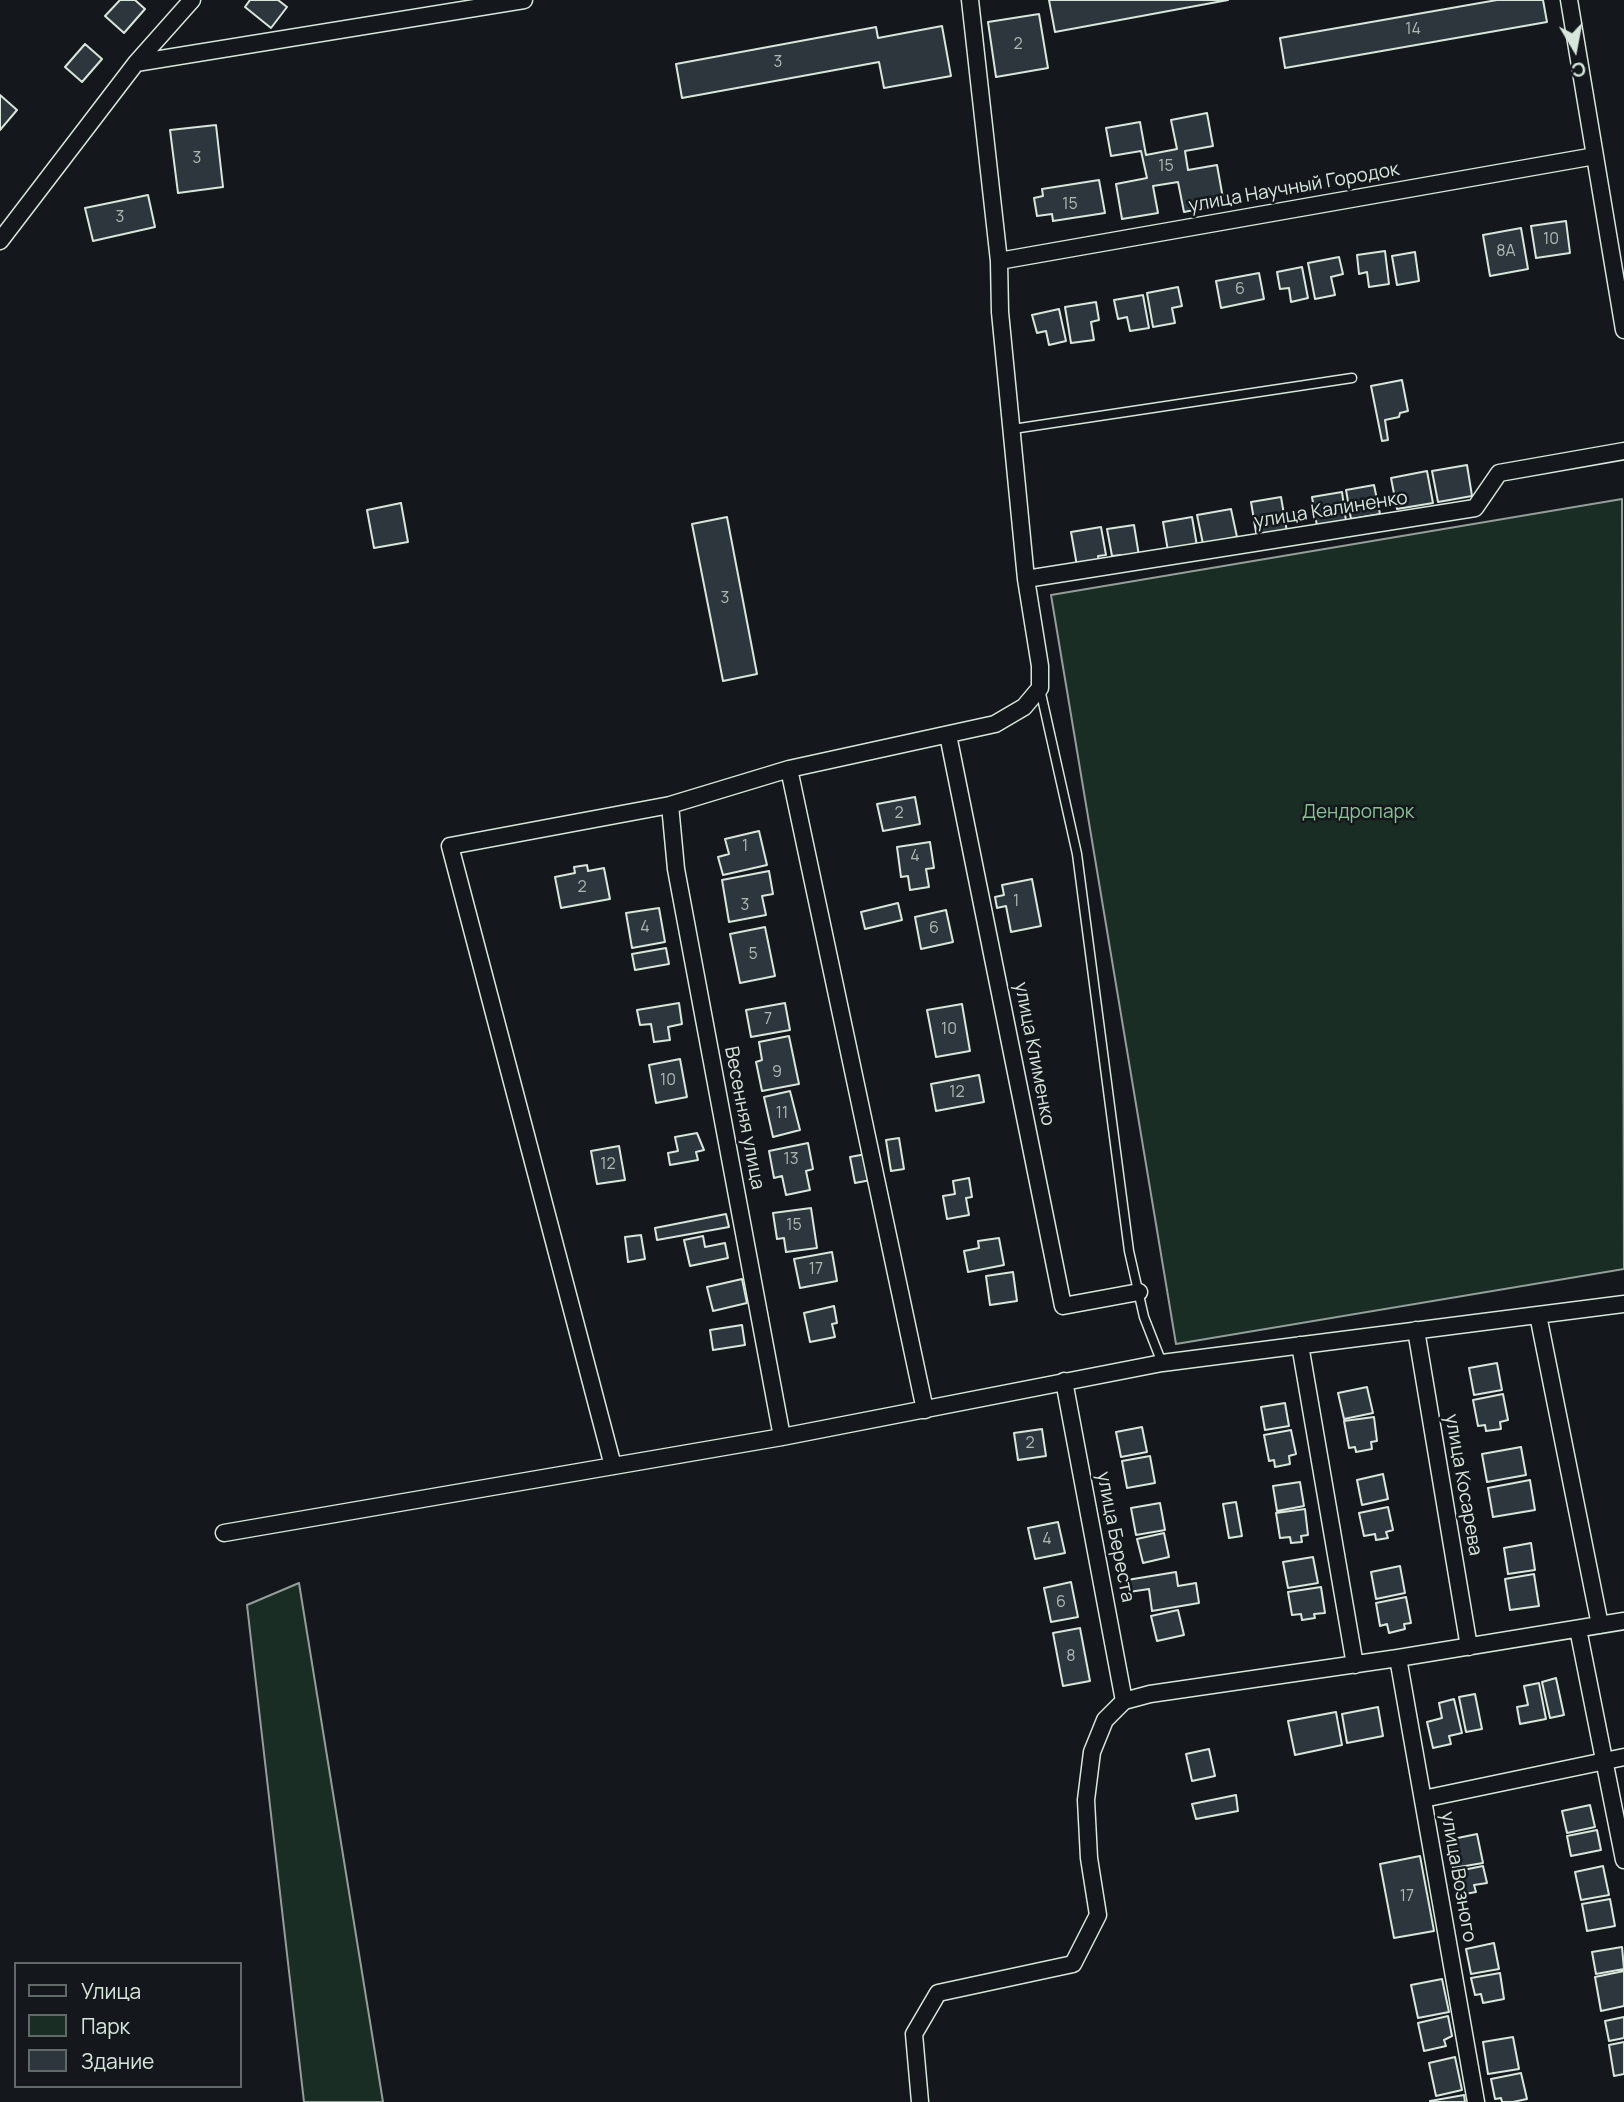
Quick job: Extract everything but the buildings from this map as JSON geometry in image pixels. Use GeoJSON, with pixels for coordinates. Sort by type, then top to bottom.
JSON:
{"type":"FeatureCollection","features":[{"type":"Feature","properties":{"kind":"street"},"geometry":{"type":"LineString","coordinates":[[0,241],[136,63],[192,0]]}},
{"type":"Feature","properties":{"kind":"street"},"geometry":{"type":"LineString","coordinates":[[136,63],[524,0]]}},
{"type":"Feature","properties":{"kind":"street"},"geometry":{"type":"LineString","coordinates":[[613,1466],[450,846],[670,805],[789,769],[995,724],[1024,707],[1040,688],[1040,666],[1026,579],[1000,312],[999,261],[970,0]]}},
{"type":"Feature","properties":{"kind":"street"},"geometry":{"type":"LineString","coordinates":[[1569,0],[1624,330]]}},
{"type":"Feature","properties":{"kind":"street","name":"улица Научный Городок"},"geometry":{"type":"LineString","coordinates":[[999,261],[1595,156]]}},
{"type":"Feature","properties":{"kind":"street","name":"улица Калиненко"},"geometry":{"type":"LineString","coordinates":[[1026,579],[1475,508],[1499,473],[1624,451]]}},
{"type":"Feature","properties":{"kind":"street","name":"улица Клименко"},"geometry":{"type":"LineString","coordinates":[[948,735],[1063,1306],[1139,1292]]}},
{"type":"Feature","properties":{"kind":"street"},"geometry":{"type":"LineString","coordinates":[[789,769],[925,1410]]}},
{"type":"Feature","properties":{"kind":"street","name":"Весенняя улица"},"geometry":{"type":"LineString","coordinates":[[670,805],[676,869],[782,1437]]}},
{"type":"Feature","properties":{"kind":"street"},"geometry":{"type":"LineString","coordinates":[[224,1533],[782,1437],[1162,1363],[1624,1304]]}},
{"type":"Feature","properties":{"kind":"street"},"geometry":{"type":"LineString","coordinates":[[1538,1315],[1600,1625]]}},
{"type":"Feature","properties":{"kind":"street","name":"улица Косарева"},"geometry":{"type":"LineString","coordinates":[[1416,1330],[1469,1647]]}},
{"type":"Feature","properties":{"kind":"street"},"geometry":{"type":"LineString","coordinates":[[1300,1345],[1355,1665]]}},
{"type":"Feature","properties":{"kind":"street","name":"улица Береста"},"geometry":{"type":"LineString","coordinates":[[1064,1381],[1124,1701]]}},
{"type":"Feature","properties":{"kind":"street"},"geometry":{"type":"LineString","coordinates":[[920,2102],[914,2035],[938,1993],[1073,1964],[1098,1915],[1088,1858],[1086,1800],[1092,1752],[1105,1720],[1124,1701],[1150,1693],[1355,1665],[1624,1621]]}},
{"type":"Feature","properties":{"kind":"street"},"geometry":{"type":"LineString","coordinates":[[1578,1629],[1624,1860]]}},
{"type":"Feature","properties":{"kind":"street","name":"улица Возного"},"geometry":{"type":"LineString","coordinates":[[1398,1658],[1476,2102]]}},
{"type":"Feature","properties":{"kind":"street"},"geometry":{"type":"LineString","coordinates":[[1423,1799],[1624,1757]]}},
{"type":"Feature","properties":{"kind":"lane"},"geometry":{"type":"LineString","coordinates":[[1013,429],[1352,378]]}},
{"type":"Feature","properties":{"kind":"lane"},"geometry":{"type":"LineString","coordinates":[[1040,688],[1077,854],[1129,1251],[1144,1317],[1162,1363]]}},
{"type":"Feature","properties":{"kind":"green space","name":"Дендропарк"},"geometry":{"type":"Polygon","coordinates":[[[1622,499],[1624,1269],[1176,1344],[1051,595],[1622,499]]]}},
{"type":"Feature","properties":{"kind":"green space"},"geometry":{"type":"Polygon","coordinates":[[[299,1583],[383,2102],[304,2102],[247,1605],[299,1583]]]}}]}
